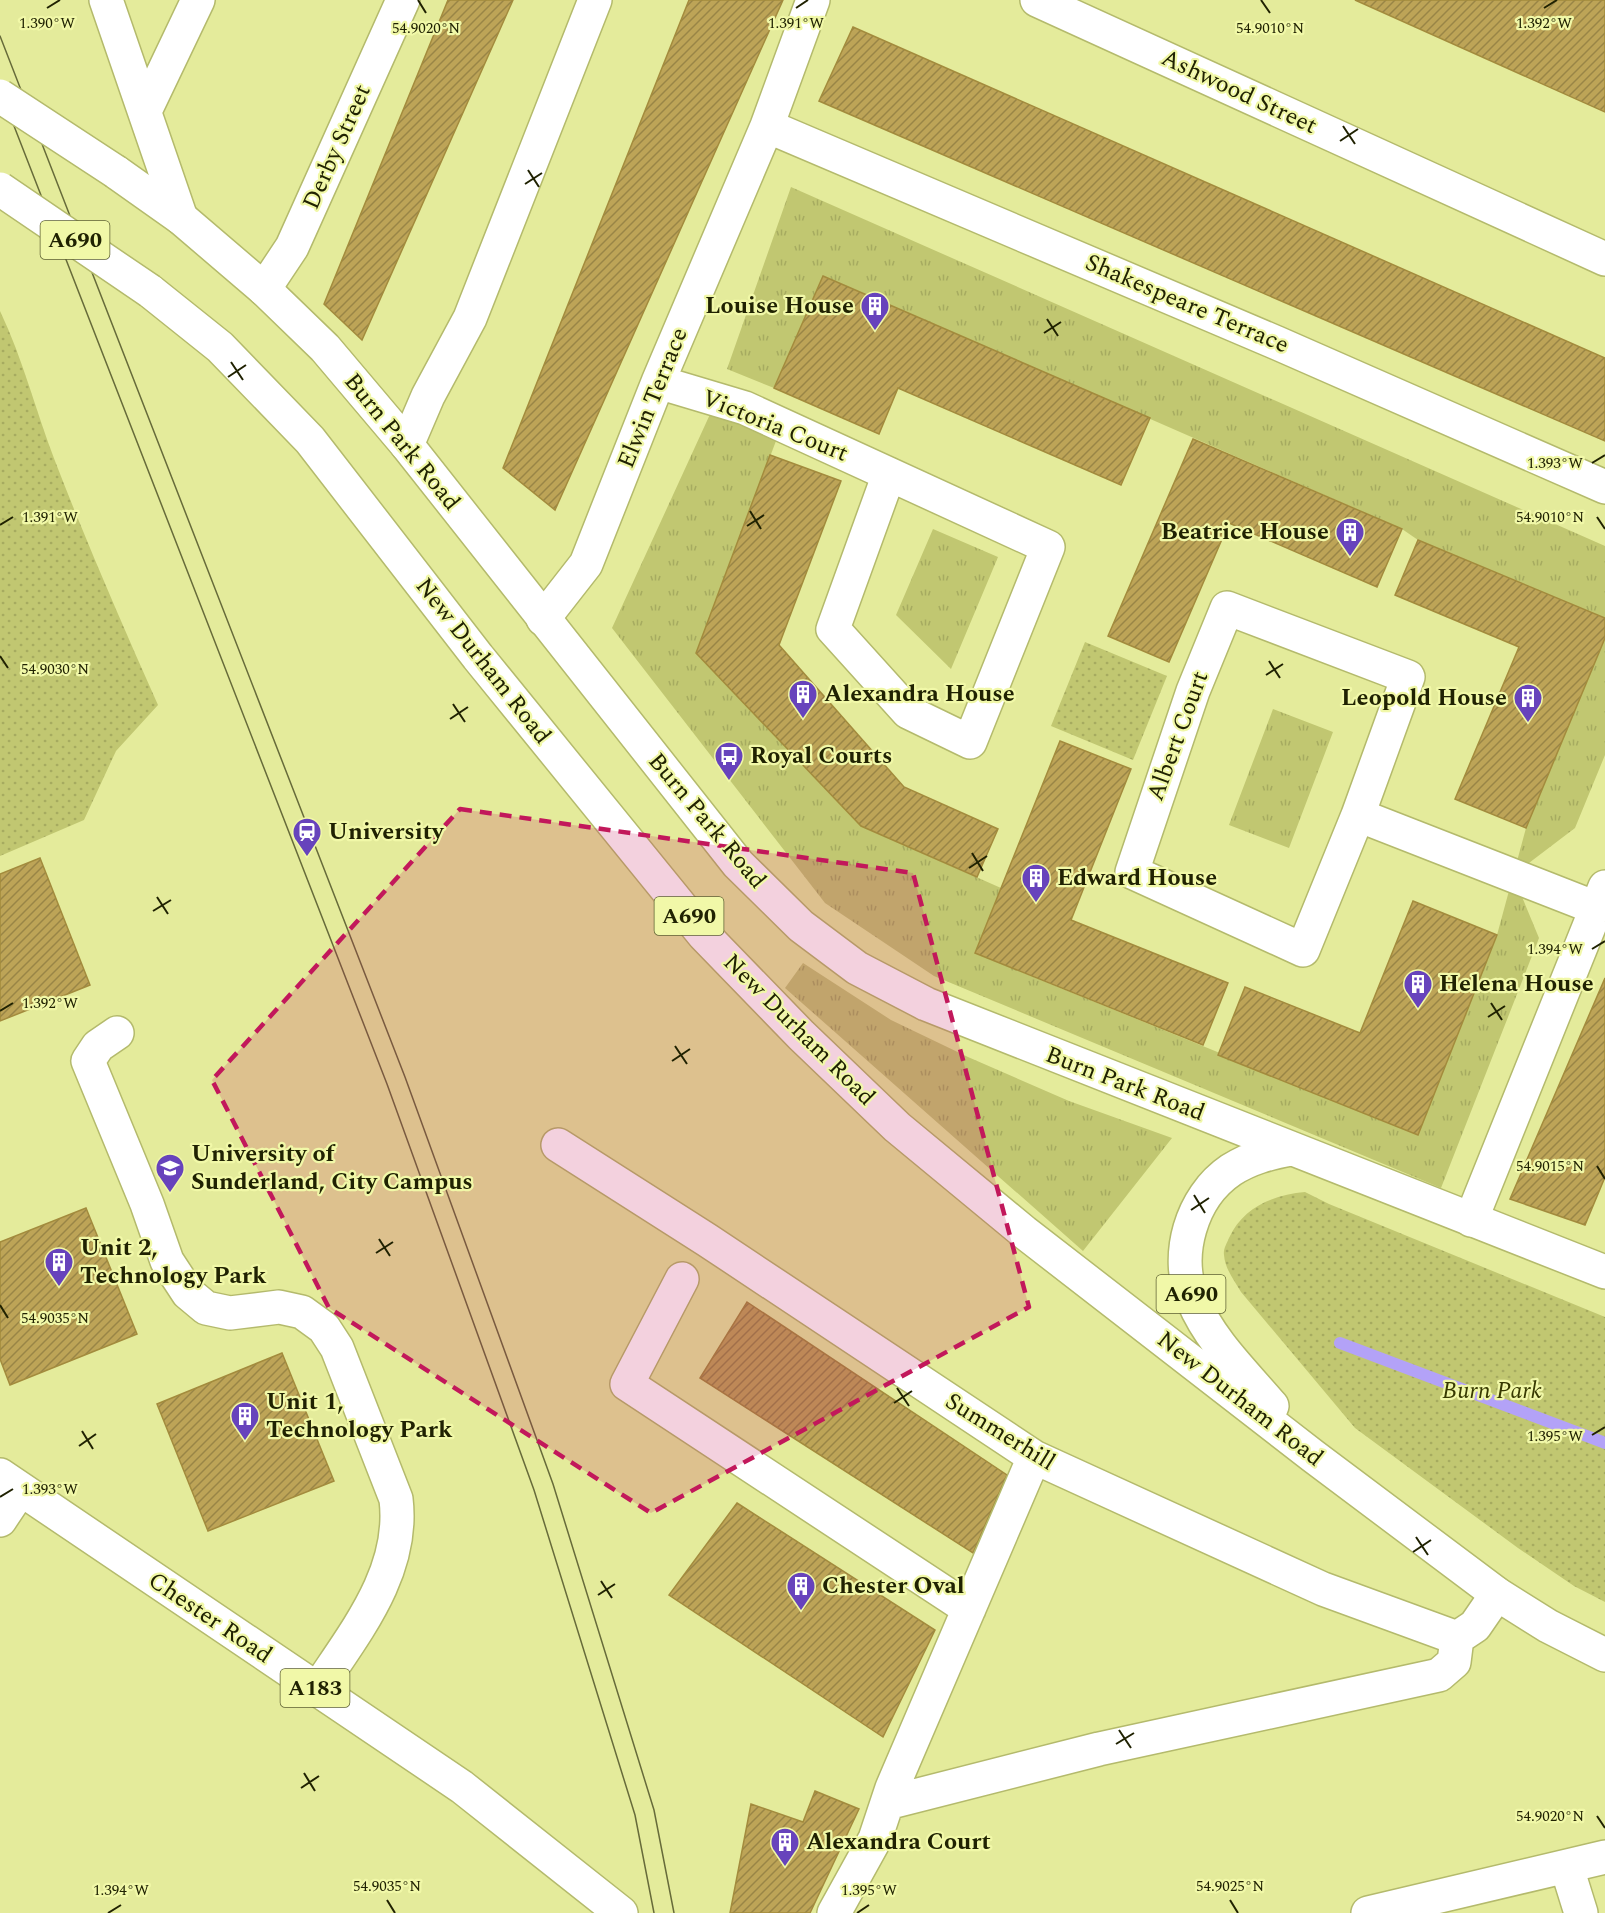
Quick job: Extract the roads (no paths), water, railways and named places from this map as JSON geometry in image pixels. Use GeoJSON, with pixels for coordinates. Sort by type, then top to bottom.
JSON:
{"type":"FeatureCollection","features":[{"type":"Feature","properties":{"kind":"main road"},"geometry":{"type":"LineString","coordinates":[[106,0],[181,218]]}},
{"type":"Feature","properties":{"kind":"main road"},"geometry":{"type":"LineString","coordinates":[[145,111],[198,0]]}},
{"type":"Feature","properties":{"kind":"main road","name":"Derby Street"},"geometry":{"type":"LineString","coordinates":[[264,289],[292,247],[402,0]]}},
{"type":"Feature","properties":{"kind":"main road"},"geometry":{"type":"LineString","coordinates":[[407,446],[428,396],[470,318],[595,0]]}},
{"type":"Feature","properties":{"kind":"main road","name":"Elwin Terrace"},"geometry":{"type":"LineString","coordinates":[[543,619],[586,564],[658,382],[767,126],[813,0]]}},
{"type":"Feature","properties":{"kind":"main road","name":"Ashwood Street"},"geometry":{"type":"LineString","coordinates":[[1038,0],[1605,259]]}},
{"type":"Feature","properties":{"kind":"main road","name":"Burn Park Road"},"geometry":{"type":"LineString","coordinates":[[0,96],[116,172],[181,218],[264,289],[325,348],[407,446],[738,864],[801,926],[857,968],[926,1004],[1605,1272]]}},
{"type":"Feature","properties":{"kind":"main road","name":"Shakespeare Terrace"},"geometry":{"type":"LineString","coordinates":[[767,126],[1277,343],[1605,487]]}},
{"type":"Feature","properties":{"kind":"main road","name":"New Durham Road"},"geometry":{"type":"LineString","coordinates":[[0,189],[150,291],[220,347],[310,440],[478,657],[704,935],[801,1035],[897,1127],[1024,1232],[1313,1456],[1497,1594],[1548,1626],[1605,1655]]}},
{"type":"Feature","properties":{"kind":"main road","name":"Victoria Court"},"geometry":{"type":"LineString","coordinates":[[658,382],[745,408],[889,474],[1048,548],[970,742],[908,712],[833,629],[889,474]]}},
{"type":"Feature","properties":{"kind":"main road","name":"Albert Court"},"geometry":{"type":"LineString","coordinates":[[1227,608],[1408,677],[1358,815],[1303,950],[1131,872],[1193,691],[1227,608]]}},
{"type":"Feature","properties":{"kind":"main road"},"geometry":{"type":"LineString","coordinates":[[1358,815],[1601,897],[1471,1220]]}},
{"type":"Feature","properties":{"kind":"main road"},"geometry":{"type":"LineString","coordinates":[[117,1033],[98,1046],[87,1061],[147,1204],[167,1261],[188,1293],[206,1308],[230,1313],[279,1306],[302,1312],[324,1328],[337,1348],[396,1500],[399,1520],[386,1577],[374,1604],[317,1690]]}},
{"type":"Feature","properties":{"kind":"main road","name":"Summerhill"},"geometry":{"type":"LineString","coordinates":[[558,1144],[1034,1457],[1323,1590],[1457,1638]]}},
{"type":"Feature","properties":{"kind":"main road","name":"A690"},"geometry":{"type":"LineString","coordinates":[[1291,1149],[1253,1158],[1230,1171],[1211,1189],[1197,1210],[1189,1231],[1185,1254],[1186,1276],[1192,1298],[1216,1340],[1313,1456]]}},
{"type":"Feature","properties":{"kind":"main road"},"geometry":{"type":"LineString","coordinates":[[682,1280],[627,1384],[969,1609]]}},
{"type":"Feature","properties":{"kind":"main road"},"geometry":{"type":"LineString","coordinates":[[834,1913],[875,1839],[887,1803],[1034,1457]]}},
{"type":"Feature","properties":{"kind":"main road"},"geometry":{"type":"LineString","coordinates":[[0,1520],[10,1483]]}},
{"type":"Feature","properties":{"kind":"main road","name":"Chester Road"},"geometry":{"type":"LineString","coordinates":[[10,1483],[462,1787],[616,1911]]}},
{"type":"Feature","properties":{"kind":"main road"},"geometry":{"type":"LineString","coordinates":[[887,1803],[1100,1749],[1439,1675],[1454,1662],[1457,1638],[1475,1626],[1497,1594]]}},
{"type":"Feature","properties":{"kind":"main road"},"geometry":{"type":"LineString","coordinates":[[1368,1913],[1401,1909],[1592,1862],[1581,1913]]}},
{"type":"Feature","properties":{"kind":"waterway"},"geometry":{"type":"LineString","coordinates":[[1340,1343],[1605,1443]]}},
{"type":"Feature","properties":{"kind":"tram line"},"geometry":{"type":"LineString","coordinates":[[0,36],[405,1077],[553,1484],[654,1810],[674,1913]]}},
{"type":"Feature","properties":{"kind":"tram line"},"geometry":{"type":"LineString","coordinates":[[0,90],[387,1084],[534,1490],[635,1815],[654,1913]]}},
{"type":"Feature","properties":{"kind":"place","name":"Louise House"},"geometry":{"type":"Point","coordinates":[875,332]}},
{"type":"Feature","properties":{"kind":"place","name":"Beatrice House"},"geometry":{"type":"Point","coordinates":[1350,558]}},
{"type":"Feature","properties":{"kind":"place","name":"Alexandra House"},"geometry":{"type":"Point","coordinates":[803,720]}},
{"type":"Feature","properties":{"kind":"place","name":"Leopold House"},"geometry":{"type":"Point","coordinates":[1528,724]}},
{"type":"Feature","properties":{"kind":"place","name":"Royal Courts"},"geometry":{"type":"Point","coordinates":[729,782]}},
{"type":"Feature","properties":{"kind":"place","name":"University"},"geometry":{"type":"Point","coordinates":[307,858]}},
{"type":"Feature","properties":{"kind":"place","name":"Edward House"},"geometry":{"type":"Point","coordinates":[1036,904]}},
{"type":"Feature","properties":{"kind":"place","name":"Helena House"},"geometry":{"type":"Point","coordinates":[1418,1010]}},
{"type":"Feature","properties":{"kind":"place","name":"University of Sunderland, City Campus"},"geometry":{"type":"Point","coordinates":[170,1194]}},
{"type":"Feature","properties":{"kind":"place","name":"Unit 2, Technology Park"},"geometry":{"type":"Point","coordinates":[59,1288]}},
{"type":"Feature","properties":{"kind":"place","name":"Unit 1, Technology Park"},"geometry":{"type":"Point","coordinates":[245,1442]}},
{"type":"Feature","properties":{"kind":"place","name":"Chester Oval"},"geometry":{"type":"Point","coordinates":[801,1612]}},
{"type":"Feature","properties":{"kind":"place","name":"Alexandra Court"},"geometry":{"type":"Point","coordinates":[785,1868]}},
{"type":"Feature","properties":{"kind":"park label","name":"Burn Park"},"geometry":{"type":"Point","coordinates":[1492,1391]}}]}
